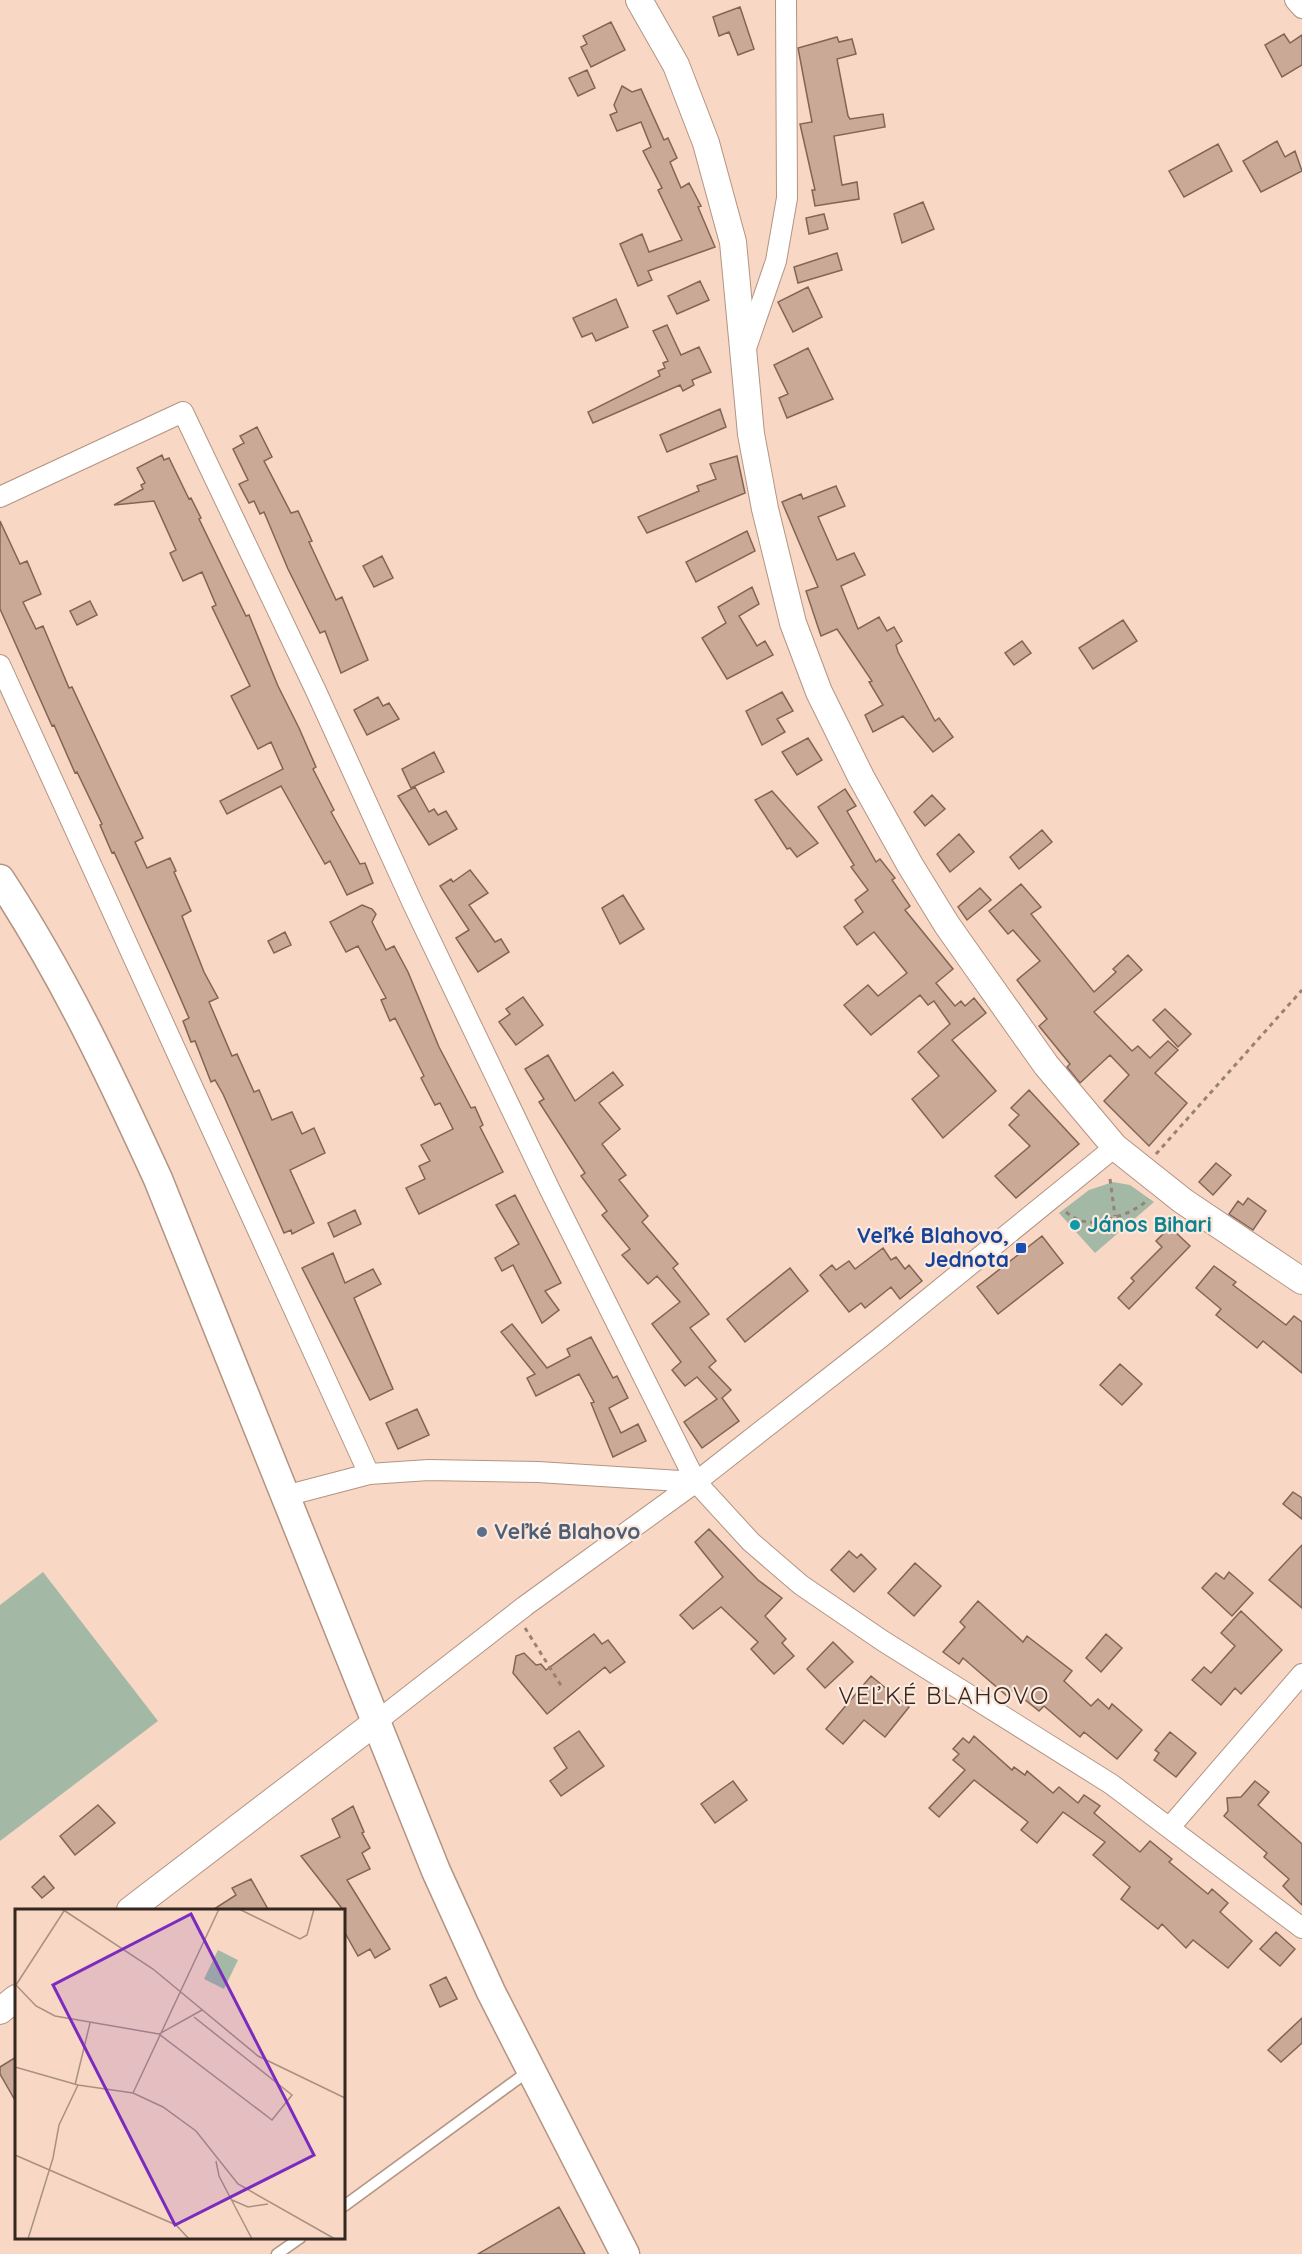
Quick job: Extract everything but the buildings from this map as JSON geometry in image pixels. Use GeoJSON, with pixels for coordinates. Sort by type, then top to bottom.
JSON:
{"type":"FeatureCollection","features":[{"type":"Feature","properties":{"kind":"main road"},"geometry":{"type":"LineString","coordinates":[[0,879],[43,945],[82,1016],[121,1097],[158,1179],[436,1871],[530,2069],[625,2254]]}},
{"type":"Feature","properties":{"kind":"street"},"geometry":{"type":"LineString","coordinates":[[639,0],[676,65],[706,143],[733,242],[751,434],[765,509],[793,623],[819,692],[861,777],[909,865],[947,926],[1046,1065],[1115,1147],[1183,1201],[1302,1281]]}},
{"type":"Feature","properties":{"kind":"street"},"geometry":{"type":"LineString","coordinates":[[745,351],[776,261],[787,198],[786,0]]}},
{"type":"Feature","properties":{"kind":"street"},"geometry":{"type":"LineString","coordinates":[[1295,0],[1302,8]]}},
{"type":"Feature","properties":{"kind":"street"},"geometry":{"type":"LineString","coordinates":[[0,496],[183,412],[316,691],[413,904],[535,1158],[696,1482],[751,1542],[801,1586],[883,1641],[1111,1784],[1302,1928]]}},
{"type":"Feature","properties":{"kind":"street"},"geometry":{"type":"LineString","coordinates":[[0,665],[369,1474]]}},
{"type":"Feature","properties":{"kind":"street"},"geometry":{"type":"LineString","coordinates":[[133,1909],[525,1606],[696,1482],[880,1338],[1115,1147]]}},
{"type":"Feature","properties":{"kind":"street"},"geometry":{"type":"LineString","coordinates":[[285,1496],[369,1474],[429,1470],[527,1472],[696,1482]]}},
{"type":"Feature","properties":{"kind":"street"},"geometry":{"type":"LineString","coordinates":[[1170,1827],[1302,1674]]}},
{"type":"Feature","properties":{"kind":"street"},"geometry":{"type":"LineString","coordinates":[[0,2011],[15,1999]]}},
{"type":"Feature","properties":{"kind":"lane"},"geometry":{"type":"LineString","coordinates":[[345,2205],[530,2069]]}},
{"type":"Feature","properties":{"kind":"lane"},"geometry":{"type":"LineString","coordinates":[[277,2254],[299,2239]]}},
{"type":"Feature","properties":{"kind":"path"},"geometry":{"type":"LineString","coordinates":[[1152,1159],[1302,990]]}},
{"type":"Feature","properties":{"kind":"path"},"geometry":{"type":"LineString","coordinates":[[1110,1179],[1115,1216]]}},
{"type":"Feature","properties":{"kind":"path"},"geometry":{"type":"LineString","coordinates":[[1062,1207],[1073,1217],[1087,1222],[1103,1221],[1136,1210],[1150,1195]]}},
{"type":"Feature","properties":{"kind":"path"},"geometry":{"type":"LineString","coordinates":[[524,1628],[562,1688]]}},
{"type":"Feature","properties":{"kind":"green space"},"geometry":{"type":"Polygon","coordinates":[[[1113,1182],[1130,1185],[1154,1202],[1095,1253],[1059,1213],[1089,1190],[1113,1182]]]}},
{"type":"Feature","properties":{"kind":"green space"},"geometry":{"type":"Polygon","coordinates":[[[43,1572],[158,1721],[0,1841],[0,1605],[43,1572]]]}},
{"type":"Feature","properties":{"kind":"place","name":"János Bihari"},"geometry":{"type":"Point","coordinates":[1075,1225]}},
{"type":"Feature","properties":{"kind":"place","name":"Veľké Blahovo, Jednota"},"geometry":{"type":"Point","coordinates":[1021,1248]}},
{"type":"Feature","properties":{"kind":"place","name":"Veľké Blahovo"},"geometry":{"type":"Point","coordinates":[482,1532]}},
{"type":"Feature","properties":{"kind":"district","name":"VEĽKÉ BLAHOVO"},"geometry":{"type":"Point","coordinates":[944,1696]}}]}
